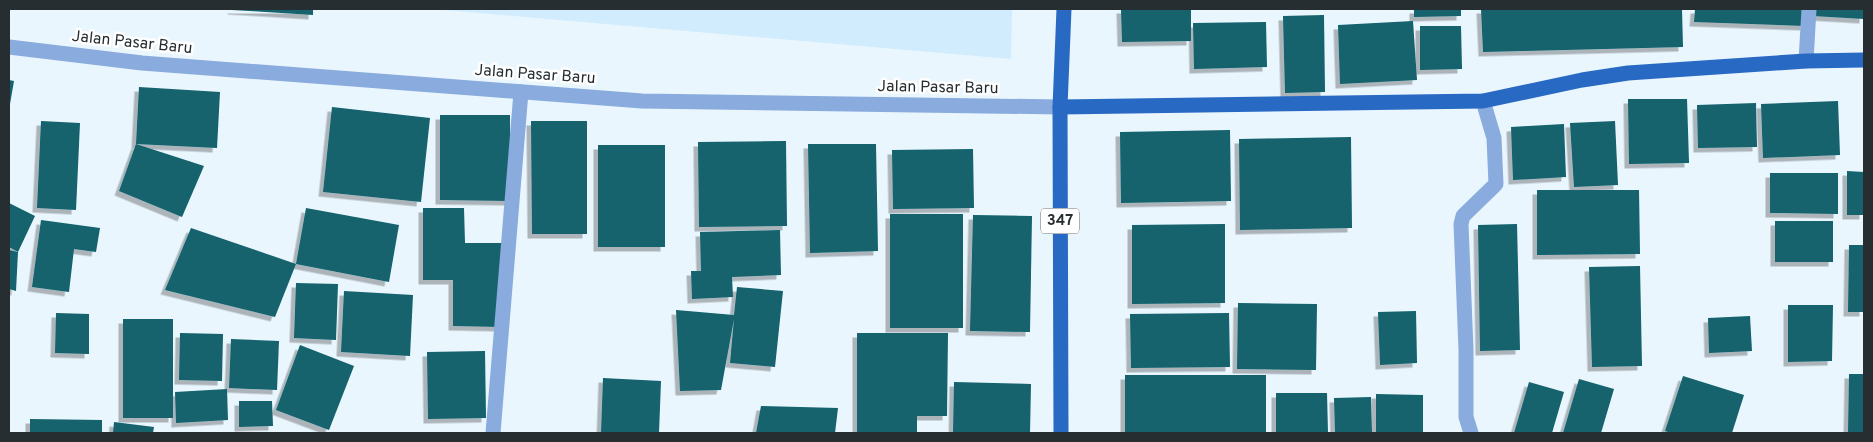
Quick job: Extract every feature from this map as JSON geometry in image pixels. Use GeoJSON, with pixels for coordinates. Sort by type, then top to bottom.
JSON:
{"type":"FeatureCollection","features":[{"type":"Feature","properties":{"kind":"main road","name":"347"},"geometry":{"type":"LineString","coordinates":[[1060,433],[1060,108],[1064,9]]}},
{"type":"Feature","properties":{"kind":"main road"},"geometry":{"type":"LineString","coordinates":[[1060,108],[1483,101],[1582,80],[1628,73],[1864,60]]}},
{"type":"Feature","properties":{"kind":"street"},"geometry":{"type":"LineString","coordinates":[[1806,62],[1809,9]]}},
{"type":"Feature","properties":{"kind":"street","name":"Jalan Pasar Baru"},"geometry":{"type":"LineString","coordinates":[[9,47],[142,63],[642,101],[1060,108]]}},
{"type":"Feature","properties":{"kind":"street"},"geometry":{"type":"LineString","coordinates":[[493,433],[521,92]]}},
{"type":"Feature","properties":{"kind":"street"},"geometry":{"type":"LineString","coordinates":[[1471,433],[1466,417],[1466,350],[1461,224],[1463,216],[1496,184],[1494,138],[1483,101]]}},
{"type":"Feature","properties":{"kind":"shaded area"},"geometry":{"type":"Polygon","coordinates":[[[433,9],[1012,9],[1011,59],[433,9]]]}},
{"type":"Feature","properties":{"kind":"building"},"geometry":{"type":"Polygon","coordinates":[[[313,9],[313,15],[232,10],[313,9]]]}},
{"type":"Feature","properties":{"kind":"building"},"geometry":{"type":"Polygon","coordinates":[[[1121,9],[1191,9],[1191,41],[1122,42],[1121,9]]]}},
{"type":"Feature","properties":{"kind":"building"},"geometry":{"type":"Polygon","coordinates":[[[1414,9],[1461,9],[1461,16],[1414,17],[1414,9]]]}},
{"type":"Feature","properties":{"kind":"building"},"geometry":{"type":"Polygon","coordinates":[[[1481,9],[1682,9],[1683,47],[1483,52],[1481,9]]]}},
{"type":"Feature","properties":{"kind":"building"},"geometry":{"type":"Polygon","coordinates":[[[1695,9],[1806,9],[1805,26],[1694,22],[1695,9]]]}},
{"type":"Feature","properties":{"kind":"building"},"geometry":{"type":"Polygon","coordinates":[[[1813,9],[1864,9],[1864,19],[1813,16],[1813,9]]]}},
{"type":"Feature","properties":{"kind":"building"},"geometry":{"type":"Polygon","coordinates":[[[1324,15],[1325,92],[1285,93],[1283,16],[1324,15]]]}},
{"type":"Feature","properties":{"kind":"building"},"geometry":{"type":"Polygon","coordinates":[[[1413,21],[1417,80],[1340,84],[1338,25],[1413,21]]]}},
{"type":"Feature","properties":{"kind":"building"},"geometry":{"type":"Polygon","coordinates":[[[1266,22],[1267,67],[1194,69],[1193,23],[1266,22]]]}},
{"type":"Feature","properties":{"kind":"building"},"geometry":{"type":"Polygon","coordinates":[[[1420,26],[1461,26],[1462,69],[1420,70],[1420,26]]]}},
{"type":"Feature","properties":{"kind":"building"},"geometry":{"type":"Polygon","coordinates":[[[9,80],[14,81],[10,104],[9,104],[9,80]]]}},
{"type":"Feature","properties":{"kind":"building"},"geometry":{"type":"Polygon","coordinates":[[[139,87],[220,92],[217,148],[136,144],[139,87]]]}},
{"type":"Feature","properties":{"kind":"building"},"geometry":{"type":"Polygon","coordinates":[[[1628,99],[1687,99],[1689,163],[1629,164],[1628,99]]]}},
{"type":"Feature","properties":{"kind":"building"},"geometry":{"type":"Polygon","coordinates":[[[1838,101],[1840,155],[1763,158],[1761,104],[1838,101]]]}},
{"type":"Feature","properties":{"kind":"building"},"geometry":{"type":"Polygon","coordinates":[[[1756,103],[1757,147],[1698,148],[1697,105],[1756,103]]]}},
{"type":"Feature","properties":{"kind":"building"},"geometry":{"type":"Polygon","coordinates":[[[332,107],[430,118],[421,202],[323,192],[332,107]]]}},
{"type":"Feature","properties":{"kind":"building"},"geometry":{"type":"Polygon","coordinates":[[[440,115],[510,115],[510,201],[440,200],[440,115]]]}},
{"type":"Feature","properties":{"kind":"building"},"geometry":{"type":"Polygon","coordinates":[[[41,121],[80,123],[76,210],[37,208],[41,121]]]}},
{"type":"Feature","properties":{"kind":"building"},"geometry":{"type":"Polygon","coordinates":[[[531,121],[587,121],[587,234],[532,234],[531,121]]]}},
{"type":"Feature","properties":{"kind":"building"},"geometry":{"type":"Polygon","coordinates":[[[1615,121],[1618,185],[1574,187],[1570,123],[1615,121]]]}},
{"type":"Feature","properties":{"kind":"building"},"geometry":{"type":"Polygon","coordinates":[[[1564,124],[1566,177],[1513,180],[1511,127],[1564,124]]]}},
{"type":"Feature","properties":{"kind":"building"},"geometry":{"type":"Polygon","coordinates":[[[1230,130],[1231,201],[1121,203],[1120,132],[1230,130]]]}},
{"type":"Feature","properties":{"kind":"building"},"geometry":{"type":"Polygon","coordinates":[[[1351,137],[1352,228],[1240,230],[1239,139],[1351,137]]]}},
{"type":"Feature","properties":{"kind":"building"},"geometry":{"type":"Polygon","coordinates":[[[786,141],[787,226],[699,227],[698,142],[786,141]]]}},
{"type":"Feature","properties":{"kind":"building"},"geometry":{"type":"Polygon","coordinates":[[[136,144],[204,166],[182,217],[119,191],[136,144]]]}},
{"type":"Feature","properties":{"kind":"building"},"geometry":{"type":"Polygon","coordinates":[[[808,144],[876,144],[878,251],[810,253],[808,144]]]}},
{"type":"Feature","properties":{"kind":"building"},"geometry":{"type":"Polygon","coordinates":[[[598,145],[665,145],[665,247],[598,247],[598,145]]]}},
{"type":"Feature","properties":{"kind":"building"},"geometry":{"type":"Polygon","coordinates":[[[973,149],[974,208],[893,209],[892,150],[973,149]]]}},
{"type":"Feature","properties":{"kind":"building"},"geometry":{"type":"Polygon","coordinates":[[[1847,171],[1864,172],[1864,215],[1847,215],[1847,171]]]}},
{"type":"Feature","properties":{"kind":"building"},"geometry":{"type":"Polygon","coordinates":[[[1770,173],[1838,173],[1838,214],[1770,213],[1770,173]]]}},
{"type":"Feature","properties":{"kind":"building"},"geometry":{"type":"Polygon","coordinates":[[[1537,190],[1639,190],[1640,254],[1537,255],[1537,190]]]}},
{"type":"Feature","properties":{"kind":"building"},"geometry":{"type":"Polygon","coordinates":[[[9,203],[35,216],[18,252],[9,247],[9,203]]]}},
{"type":"Feature","properties":{"kind":"building"},"geometry":{"type":"Polygon","coordinates":[[[306,208],[399,225],[389,282],[296,264],[306,208]]]}},
{"type":"Feature","properties":{"kind":"building"},"geometry":{"type":"Polygon","coordinates":[[[423,208],[464,208],[465,243],[502,243],[502,327],[453,326],[453,280],[423,280],[423,208]]]}},
{"type":"Feature","properties":{"kind":"building"},"geometry":{"type":"Polygon","coordinates":[[[890,214],[963,214],[963,328],[890,328],[890,214]]]}},
{"type":"Feature","properties":{"kind":"building"},"geometry":{"type":"Polygon","coordinates":[[[973,215],[1032,216],[1030,332],[970,331],[973,215]]]}},
{"type":"Feature","properties":{"kind":"building"},"geometry":{"type":"Polygon","coordinates":[[[41,220],[100,228],[96,252],[74,249],[69,292],[32,287],[41,220]]]}},
{"type":"Feature","properties":{"kind":"building"},"geometry":{"type":"Polygon","coordinates":[[[1775,221],[1833,221],[1833,262],[1775,262],[1775,221]]]}},
{"type":"Feature","properties":{"kind":"building"},"geometry":{"type":"Polygon","coordinates":[[[1225,224],[1225,303],[1132,304],[1132,225],[1225,224]]]}},
{"type":"Feature","properties":{"kind":"building"},"geometry":{"type":"Polygon","coordinates":[[[1517,224],[1520,350],[1480,351],[1478,225],[1517,224]]]}},
{"type":"Feature","properties":{"kind":"building"},"geometry":{"type":"Polygon","coordinates":[[[191,228],[296,264],[275,317],[165,290],[191,228]]]}},
{"type":"Feature","properties":{"kind":"building"},"geometry":{"type":"Polygon","coordinates":[[[780,230],[781,275],[732,277],[733,297],[692,299],[691,271],[701,271],[700,232],[780,230]]]}},
{"type":"Feature","properties":{"kind":"building"},"geometry":{"type":"Polygon","coordinates":[[[1849,245],[1864,245],[1864,312],[1848,312],[1849,245]]]}},
{"type":"Feature","properties":{"kind":"building"},"geometry":{"type":"Polygon","coordinates":[[[9,250],[18,252],[16,291],[9,289],[9,250]]]}},
{"type":"Feature","properties":{"kind":"building"},"geometry":{"type":"Polygon","coordinates":[[[1640,266],[1642,366],[1592,367],[1589,267],[1640,266]]]}},
{"type":"Feature","properties":{"kind":"building"},"geometry":{"type":"Polygon","coordinates":[[[296,283],[338,284],[336,340],[294,338],[296,283]]]}},
{"type":"Feature","properties":{"kind":"building"},"geometry":{"type":"Polygon","coordinates":[[[737,287],[783,291],[775,367],[730,363],[734,319],[721,390],[680,391],[676,310],[734,315],[737,287]]]}},
{"type":"Feature","properties":{"kind":"building"},"geometry":{"type":"Polygon","coordinates":[[[344,291],[413,295],[410,356],[341,352],[344,291]]]}},
{"type":"Feature","properties":{"kind":"building"},"geometry":{"type":"Polygon","coordinates":[[[1238,303],[1317,304],[1316,370],[1237,369],[1238,303]]]}},
{"type":"Feature","properties":{"kind":"building"},"geometry":{"type":"Polygon","coordinates":[[[1788,305],[1833,305],[1832,361],[1788,362],[1788,305]]]}},
{"type":"Feature","properties":{"kind":"building"},"geometry":{"type":"Polygon","coordinates":[[[1416,311],[1417,363],[1380,365],[1378,312],[1416,311]]]}},
{"type":"Feature","properties":{"kind":"building"},"geometry":{"type":"Polygon","coordinates":[[[56,313],[89,314],[89,354],[55,353],[56,313]]]}},
{"type":"Feature","properties":{"kind":"building"},"geometry":{"type":"Polygon","coordinates":[[[1229,313],[1230,367],[1131,368],[1130,314],[1229,313]]]}},
{"type":"Feature","properties":{"kind":"building"},"geometry":{"type":"Polygon","coordinates":[[[1750,316],[1752,351],[1709,353],[1708,318],[1750,316]]]}},
{"type":"Feature","properties":{"kind":"building"},"geometry":{"type":"Polygon","coordinates":[[[123,319],[173,319],[173,418],[123,418],[123,319]]]}},
{"type":"Feature","properties":{"kind":"building"},"geometry":{"type":"Polygon","coordinates":[[[180,333],[223,334],[222,381],[179,380],[180,333]]]}},
{"type":"Feature","properties":{"kind":"building"},"geometry":{"type":"Polygon","coordinates":[[[857,333],[948,333],[947,416],[917,416],[917,433],[857,433],[857,333]]]}},
{"type":"Feature","properties":{"kind":"building"},"geometry":{"type":"Polygon","coordinates":[[[231,339],[279,341],[277,390],[229,388],[231,339]]]}},
{"type":"Feature","properties":{"kind":"building"},"geometry":{"type":"Polygon","coordinates":[[[300,345],[354,366],[329,430],[276,410],[300,345]]]}},
{"type":"Feature","properties":{"kind":"building"},"geometry":{"type":"Polygon","coordinates":[[[485,351],[486,418],[428,419],[427,352],[485,351]]]}},
{"type":"Feature","properties":{"kind":"building"},"geometry":{"type":"Polygon","coordinates":[[[1849,374],[1864,374],[1864,433],[1848,433],[1849,374]]]}},
{"type":"Feature","properties":{"kind":"building"},"geometry":{"type":"Polygon","coordinates":[[[1125,375],[1266,375],[1266,433],[1125,433],[1125,375]]]}},
{"type":"Feature","properties":{"kind":"building"},"geometry":{"type":"Polygon","coordinates":[[[1683,376],[1744,395],[1732,433],[1671,433],[1665,431],[1683,376]]]}},
{"type":"Feature","properties":{"kind":"building"},"geometry":{"type":"Polygon","coordinates":[[[603,378],[661,381],[659,433],[601,433],[603,378]]]}},
{"type":"Feature","properties":{"kind":"building"},"geometry":{"type":"Polygon","coordinates":[[[1579,379],[1614,389],[1601,433],[1563,433],[1579,379]]]}},
{"type":"Feature","properties":{"kind":"building"},"geometry":{"type":"Polygon","coordinates":[[[954,382],[1031,384],[1030,433],[953,433],[954,382]]]}},
{"type":"Feature","properties":{"kind":"building"},"geometry":{"type":"Polygon","coordinates":[[[1529,382],[1564,392],[1552,433],[1514,433],[1529,382]]]}},
{"type":"Feature","properties":{"kind":"building"},"geometry":{"type":"Polygon","coordinates":[[[227,389],[228,420],[176,423],[175,392],[227,389]]]}},
{"type":"Feature","properties":{"kind":"building"},"geometry":{"type":"Polygon","coordinates":[[[1276,393],[1327,393],[1328,433],[1276,433],[1276,393]]]}},
{"type":"Feature","properties":{"kind":"building"},"geometry":{"type":"Polygon","coordinates":[[[1376,394],[1423,395],[1423,433],[1376,433],[1376,394]]]}},
{"type":"Feature","properties":{"kind":"building"},"geometry":{"type":"Polygon","coordinates":[[[1371,397],[1372,433],[1335,433],[1334,398],[1371,397]]]}},
{"type":"Feature","properties":{"kind":"building"},"geometry":{"type":"Polygon","coordinates":[[[239,401],[272,401],[273,426],[239,427],[239,401]]]}},
{"type":"Feature","properties":{"kind":"building"},"geometry":{"type":"Polygon","coordinates":[[[761,406],[838,408],[835,433],[756,433],[761,406]]]}},
{"type":"Feature","properties":{"kind":"building"},"geometry":{"type":"Polygon","coordinates":[[[30,419],[102,420],[102,433],[30,433],[30,419]]]}},
{"type":"Feature","properties":{"kind":"building"},"geometry":{"type":"Polygon","coordinates":[[[114,422],[154,427],[153,433],[113,433],[114,422]]]}}]}
